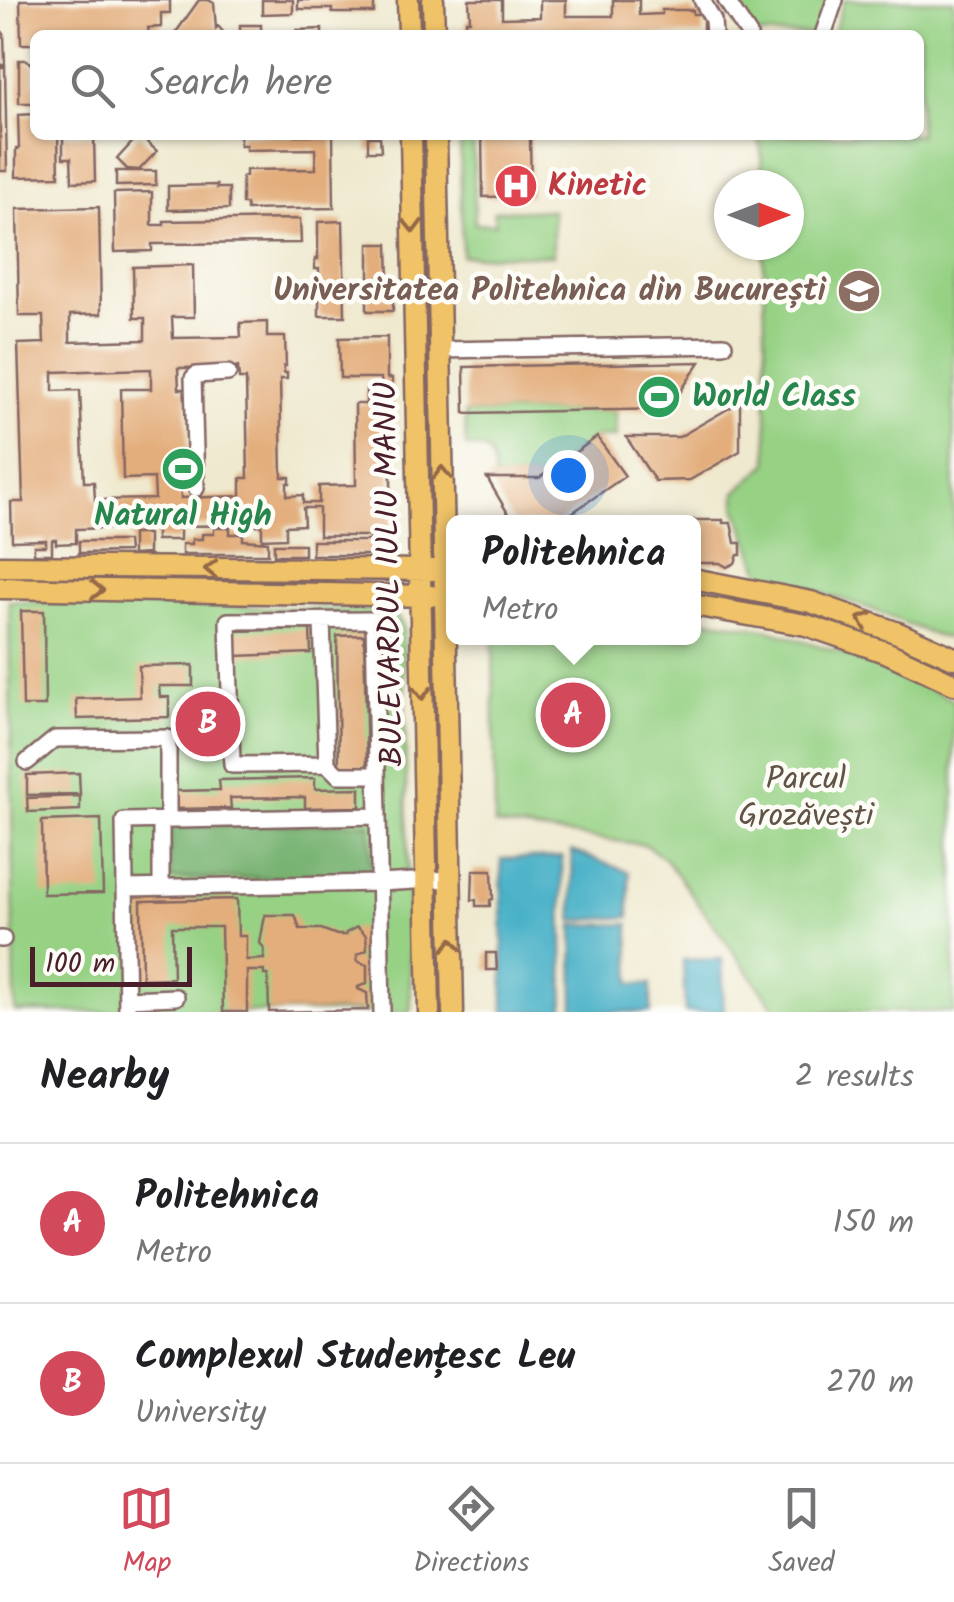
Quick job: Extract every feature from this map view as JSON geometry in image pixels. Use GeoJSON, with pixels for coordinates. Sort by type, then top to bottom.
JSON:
{"type":"FeatureCollection","features":[{"type":"Feature","properties":{"kind":"main road"},"geometry":{"type":"LineString","coordinates":[[408,0],[409,30]]}},
{"type":"Feature","properties":{"kind":"main road"},"geometry":{"type":"LineString","coordinates":[[433,0],[434,30]]}},
{"type":"Feature","properties":{"kind":"main road","name":"BULEVARDUL IULIU MANIU"},"geometry":{"type":"LineString","coordinates":[[411,140],[429,1012]]}},
{"type":"Feature","properties":{"kind":"main road","name":"BULEVARDUL IULIU MANIU"},"geometry":{"type":"LineString","coordinates":[[436,140],[447,515]]}},
{"type":"Feature","properties":{"kind":"main road"},"geometry":{"type":"LineString","coordinates":[[0,566],[446,570]]}},
{"type":"Feature","properties":{"kind":"main road"},"geometry":{"type":"LineString","coordinates":[[701,581],[811,602],[954,658]]}},
{"type":"Feature","properties":{"kind":"main road"},"geometry":{"type":"LineString","coordinates":[[0,588],[446,596]]}},
{"type":"Feature","properties":{"kind":"main road"},"geometry":{"type":"LineString","coordinates":[[701,606],[806,625],[888,653],[954,684]]}},
{"type":"Feature","properties":{"kind":"main road","name":"BULEVARDUL IULIU MANIU"},"geometry":{"type":"LineString","coordinates":[[449,645],[454,1012]]}},
{"type":"Feature","properties":{"kind":"street"},"geometry":{"type":"LineString","coordinates":[[702,0],[713,20],[714,30]]}},
{"type":"Feature","properties":{"kind":"street"},"geometry":{"type":"LineString","coordinates":[[726,0],[746,30]]}},
{"type":"Feature","properties":{"kind":"street"},"geometry":{"type":"LineString","coordinates":[[827,30],[835,0]]}},
{"type":"Feature","properties":{"kind":"street"},"geometry":{"type":"LineString","coordinates":[[440,350],[724,345]]}},
{"type":"Feature","properties":{"kind":"street"},"geometry":{"type":"LineString","coordinates":[[196,488],[193,378],[228,374]]}},
{"type":"Feature","properties":{"kind":"street"},"geometry":{"type":"LineString","coordinates":[[322,620],[326,764]]}},
{"type":"Feature","properties":{"kind":"street"},"geometry":{"type":"LineString","coordinates":[[377,775],[338,775],[326,764],[232,765],[228,621],[374,620],[382,1012]]}},
{"type":"Feature","properties":{"kind":"street"},"geometry":{"type":"LineString","coordinates":[[28,762],[55,739],[168,738],[161,887]]}},
{"type":"Feature","properties":{"kind":"street"},"geometry":{"type":"LineString","coordinates":[[176,998],[127,1006],[124,821],[378,816]]}},
{"type":"Feature","properties":{"kind":"street"},"geometry":{"type":"LineString","coordinates":[[125,888],[450,879]]}},
{"type":"Feature","properties":{"kind":"green space"},"geometry":{"type":"Polygon","coordinates":[[[733,0],[830,0],[821,30],[753,30],[733,0]]]}},
{"type":"Feature","properties":{"kind":"green space","name":"Universitatea Politehnica din București"},"geometry":{"type":"Polygon","coordinates":[[[844,0],[954,0],[954,639],[761,573],[736,507],[736,492],[768,463],[763,260],[804,260],[804,170],[762,170],[758,140],[924,140],[924,30],[835,30],[844,0]]]}},
{"type":"Feature","properties":{"kind":"green space"},"geometry":{"type":"Polygon","coordinates":[[[417,140],[430,140],[430,309],[420,306],[417,140]]]}},
{"type":"Feature","properties":{"kind":"green space"},"geometry":{"type":"Polygon","coordinates":[[[460,140],[473,140],[475,224],[495,224],[494,211],[553,210],[553,255],[462,256],[460,140]]]}},
{"type":"Feature","properties":{"kind":"green space"},"geometry":{"type":"Polygon","coordinates":[[[424,325],[430,325],[439,535],[425,536],[424,325]]]}},
{"type":"Feature","properties":{"kind":"green space"},"geometry":{"type":"Polygon","coordinates":[[[615,410],[616,437],[597,437],[539,478],[494,478],[489,454],[480,448],[466,447],[465,413],[615,410]]]}},
{"type":"Feature","properties":{"kind":"green space"},"geometry":{"type":"Polygon","coordinates":[[[9,601],[384,610],[396,615],[403,626],[411,1012],[15,1012],[9,601]]]}},
{"type":"Feature","properties":{"kind":"green space","name":"Parcul Grozăvești"},"geometry":{"type":"Polygon","coordinates":[[[701,619],[766,629],[878,664],[954,700],[954,1012],[778,1012],[666,860],[646,845],[495,825],[493,645],[701,645],[701,619]]]}},
{"type":"Feature","properties":{"kind":"green space"},"geometry":{"type":"Polygon","coordinates":[[[429,627],[435,627],[441,866],[438,869],[435,867],[429,627]]]}},
{"type":"Feature","properties":{"kind":"green space"},"geometry":{"type":"Polygon","coordinates":[[[370,823],[371,876],[170,879],[169,827],[370,823]]]}},
{"type":"Feature","properties":{"kind":"green space"},"geometry":{"type":"Polygon","coordinates":[[[439,892],[442,894],[444,1012],[438,1012],[439,892]]]}},
{"type":"Feature","properties":{"kind":"water"},"geometry":{"type":"Polygon","coordinates":[[[572,851],[629,872],[629,917],[573,921],[572,851]]]}},
{"type":"Feature","properties":{"kind":"water"},"geometry":{"type":"Polygon","coordinates":[[[562,857],[564,1012],[504,1012],[501,859],[562,857]]]}},
{"type":"Feature","properties":{"kind":"water"},"geometry":{"type":"Polygon","coordinates":[[[629,924],[631,984],[651,984],[651,1012],[574,1012],[573,925],[629,924]]]}},
{"type":"Feature","properties":{"kind":"water"},"geometry":{"type":"Polygon","coordinates":[[[722,959],[724,1012],[685,1012],[683,960],[722,959]]]}},
{"type":"Feature","properties":{"kind":"building"},"geometry":{"type":"Polygon","coordinates":[[[20,0],[170,0],[170,13],[161,13],[161,27],[30,30],[30,44],[21,44],[20,0]]]}},
{"type":"Feature","properties":{"kind":"building"},"geometry":{"type":"Polygon","coordinates":[[[199,0],[214,3],[216,28],[222,30],[178,30],[199,0]]]}},
{"type":"Feature","properties":{"kind":"building"},"geometry":{"type":"Polygon","coordinates":[[[262,0],[293,0],[293,13],[262,14],[262,0]]]}},
{"type":"Feature","properties":{"kind":"building"},"geometry":{"type":"Polygon","coordinates":[[[298,0],[374,0],[374,13],[298,9],[298,0]]]}},
{"type":"Feature","properties":{"kind":"building"},"geometry":{"type":"Polygon","coordinates":[[[469,0],[502,0],[502,18],[540,17],[540,0],[566,0],[566,16],[613,16],[613,0],[639,0],[639,15],[662,14],[662,10],[693,10],[693,14],[703,14],[703,30],[466,30],[466,20],[470,20],[469,0]]]}},
{"type":"Feature","properties":{"kind":"building"},"geometry":{"type":"Polygon","coordinates":[[[240,25],[261,25],[261,30],[240,30],[240,25]]]}},
{"type":"Feature","properties":{"kind":"building"},"geometry":{"type":"Polygon","coordinates":[[[0,29],[4,34],[5,65],[0,65],[0,29]]]}},
{"type":"Feature","properties":{"kind":"building"},"geometry":{"type":"Polygon","coordinates":[[[19,60],[27,60],[30,103],[19,103],[19,60]]]}},
{"type":"Feature","properties":{"kind":"building"},"geometry":{"type":"Polygon","coordinates":[[[0,67],[5,67],[7,171],[0,171],[0,67]]]}},
{"type":"Feature","properties":{"kind":"building"},"geometry":{"type":"Polygon","coordinates":[[[30,114],[30,140],[58,140],[59,176],[16,177],[18,115],[30,114]]]}},
{"type":"Feature","properties":{"kind":"building"},"geometry":{"type":"Polygon","coordinates":[[[63,140],[94,140],[95,181],[72,182],[71,158],[63,158],[63,140]]]}},
{"type":"Feature","properties":{"kind":"building"},"geometry":{"type":"Polygon","coordinates":[[[134,140],[145,140],[157,151],[139,170],[127,169],[117,159],[134,140]]]}},
{"type":"Feature","properties":{"kind":"building"},"geometry":{"type":"Polygon","coordinates":[[[240,140],[333,140],[334,208],[247,210],[246,204],[242,204],[242,177],[246,170],[316,169],[315,149],[246,150],[246,145],[240,145],[240,140]]]}},
{"type":"Feature","properties":{"kind":"building"},"geometry":{"type":"Polygon","coordinates":[[[368,140],[380,140],[381,151],[368,151],[368,140]]]}},
{"type":"Feature","properties":{"kind":"building"},"geometry":{"type":"Polygon","coordinates":[[[482,140],[530,140],[531,196],[483,197],[482,140]]]}},
{"type":"Feature","properties":{"kind":"building"},"geometry":{"type":"Polygon","coordinates":[[[116,171],[156,171],[156,185],[116,186],[116,171]]]}},
{"type":"Feature","properties":{"kind":"building"},"geometry":{"type":"Polygon","coordinates":[[[168,186],[229,188],[229,209],[168,210],[168,186]]]}},
{"type":"Feature","properties":{"kind":"building"},"geometry":{"type":"Polygon","coordinates":[[[152,192],[152,225],[164,225],[164,221],[300,219],[301,243],[152,244],[152,251],[115,252],[114,193],[152,192]]]}},
{"type":"Feature","properties":{"kind":"building"},"geometry":{"type":"Polygon","coordinates":[[[99,207],[101,314],[70,315],[70,342],[145,340],[145,318],[134,318],[133,267],[193,265],[194,317],[172,317],[173,338],[241,337],[240,323],[267,322],[267,337],[285,337],[287,379],[280,379],[282,477],[290,477],[287,496],[303,495],[303,503],[319,503],[319,486],[356,485],[355,404],[366,404],[366,390],[382,390],[381,378],[340,378],[339,338],[387,337],[387,378],[392,378],[392,404],[385,404],[385,420],[390,420],[392,541],[383,553],[312,555],[312,541],[369,541],[370,536],[319,536],[319,508],[303,508],[304,525],[286,526],[286,538],[262,539],[262,525],[180,526],[180,540],[156,540],[156,527],[76,529],[76,543],[56,544],[52,540],[52,554],[34,554],[34,546],[46,546],[46,540],[12,541],[11,502],[23,502],[18,344],[44,343],[43,316],[19,316],[17,209],[99,207]],[[238,367],[178,368],[179,389],[186,389],[189,476],[180,476],[181,498],[241,496],[241,478],[248,478],[246,379],[239,379],[238,367]],[[151,369],[53,372],[53,391],[80,390],[84,482],[94,482],[95,500],[155,499],[154,478],[123,479],[121,389],[151,389],[151,369]]]}},
{"type":"Feature","properties":{"kind":"building"},"geometry":{"type":"Polygon","coordinates":[[[343,221],[345,316],[319,316],[319,269],[315,269],[318,222],[343,221]]]}},
{"type":"Feature","properties":{"kind":"building"},"geometry":{"type":"Polygon","coordinates":[[[369,244],[388,244],[389,285],[369,285],[369,244]]]}},
{"type":"Feature","properties":{"kind":"building"},"geometry":{"type":"Polygon","coordinates":[[[367,296],[393,296],[393,311],[367,311],[367,296]]]}},
{"type":"Feature","properties":{"kind":"building"},"geometry":{"type":"Polygon","coordinates":[[[700,362],[669,409],[465,413],[464,367],[700,362]]]}},
{"type":"Feature","properties":{"kind":"building"},"geometry":{"type":"Polygon","coordinates":[[[740,402],[740,451],[690,480],[655,481],[626,437],[679,437],[740,402]]]}},
{"type":"Feature","properties":{"kind":"building"},"geometry":{"type":"Polygon","coordinates":[[[597,437],[625,476],[569,515],[509,515],[487,478],[539,478],[597,437]]]}},
{"type":"Feature","properties":{"kind":"building"},"geometry":{"type":"Polygon","coordinates":[[[701,520],[731,523],[735,543],[741,543],[741,555],[735,563],[727,567],[701,563],[701,520]]]}},
{"type":"Feature","properties":{"kind":"building"},"geometry":{"type":"Polygon","coordinates":[[[214,528],[230,528],[230,534],[243,534],[243,540],[268,542],[268,554],[182,554],[182,544],[202,539],[202,534],[214,534],[214,528]]]}},
{"type":"Feature","properties":{"kind":"building"},"geometry":{"type":"Polygon","coordinates":[[[132,534],[148,534],[148,554],[132,555],[132,534]]]}},
{"type":"Feature","properties":{"kind":"building"},"geometry":{"type":"Polygon","coordinates":[[[79,541],[127,541],[128,552],[79,553],[79,541]]]}},
{"type":"Feature","properties":{"kind":"building"},"geometry":{"type":"Polygon","coordinates":[[[274,544],[304,544],[304,555],[274,555],[274,544]]]}},
{"type":"Feature","properties":{"kind":"building"},"geometry":{"type":"Polygon","coordinates":[[[21,611],[44,611],[45,706],[23,706],[21,611]]]}},
{"type":"Feature","properties":{"kind":"building"},"geometry":{"type":"Polygon","coordinates":[[[310,629],[311,653],[236,656],[235,631],[310,629]]]}},
{"type":"Feature","properties":{"kind":"building"},"geometry":{"type":"Polygon","coordinates":[[[364,635],[367,767],[339,768],[337,636],[364,635]]]}},
{"type":"Feature","properties":{"kind":"building"},"geometry":{"type":"Polygon","coordinates":[[[193,665],[193,686],[159,686],[160,697],[169,697],[169,717],[77,719],[76,699],[140,697],[139,666],[193,665]]]}},
{"type":"Feature","properties":{"kind":"building"},"geometry":{"type":"Polygon","coordinates":[[[79,773],[80,794],[27,795],[27,775],[79,773]]]}},
{"type":"Feature","properties":{"kind":"building"},"geometry":{"type":"Polygon","coordinates":[[[315,778],[315,789],[360,788],[360,807],[305,808],[305,797],[230,798],[231,808],[173,809],[173,791],[220,790],[219,780],[315,778]]]}},
{"type":"Feature","properties":{"kind":"building"},"geometry":{"type":"Polygon","coordinates":[[[80,796],[80,810],[28,812],[27,798],[80,796]]]}},
{"type":"Feature","properties":{"kind":"building"},"geometry":{"type":"Polygon","coordinates":[[[101,819],[103,893],[43,894],[42,821],[101,819]]]}},
{"type":"Feature","properties":{"kind":"building"},"geometry":{"type":"Polygon","coordinates":[[[473,870],[492,870],[490,906],[476,906],[476,900],[472,900],[473,870]]]}},
{"type":"Feature","properties":{"kind":"building"},"geometry":{"type":"Polygon","coordinates":[[[237,899],[238,936],[246,936],[246,960],[264,959],[260,943],[265,915],[295,915],[300,929],[321,929],[337,935],[346,935],[357,927],[366,935],[367,950],[357,955],[357,961],[367,965],[367,983],[358,989],[367,993],[368,1010],[269,1012],[268,975],[264,971],[247,971],[247,1012],[223,1012],[221,927],[172,927],[173,978],[142,979],[141,901],[237,899]]]}},
{"type":"Feature","properties":{"kind":"building"},"geometry":{"type":"Polygon","coordinates":[[[486,953],[496,953],[497,970],[486,970],[486,953]]]}},
{"type":"Feature","properties":{"kind":"place","name":"Kinetic"},"geometry":{"type":"Point","coordinates":[516,186]}},
{"type":"Feature","properties":{"kind":"place","name":"Universitatea Politehnica din București"},"geometry":{"type":"Point","coordinates":[859,291]}},
{"type":"Feature","properties":{"kind":"place","name":"World Class"},"geometry":{"type":"Point","coordinates":[659,397]}},
{"type":"Feature","properties":{"kind":"place","name":"Natural High"},"geometry":{"type":"Point","coordinates":[183,469]}},
{"type":"Feature","properties":{"kind":"place","name":"Politehnica"},"geometry":{"type":"Point","coordinates":[573,715]}},
{"type":"Feature","properties":{"kind":"place","name":"Complexul Studențesc Leu"},"geometry":{"type":"Point","coordinates":[208,724]}}]}
